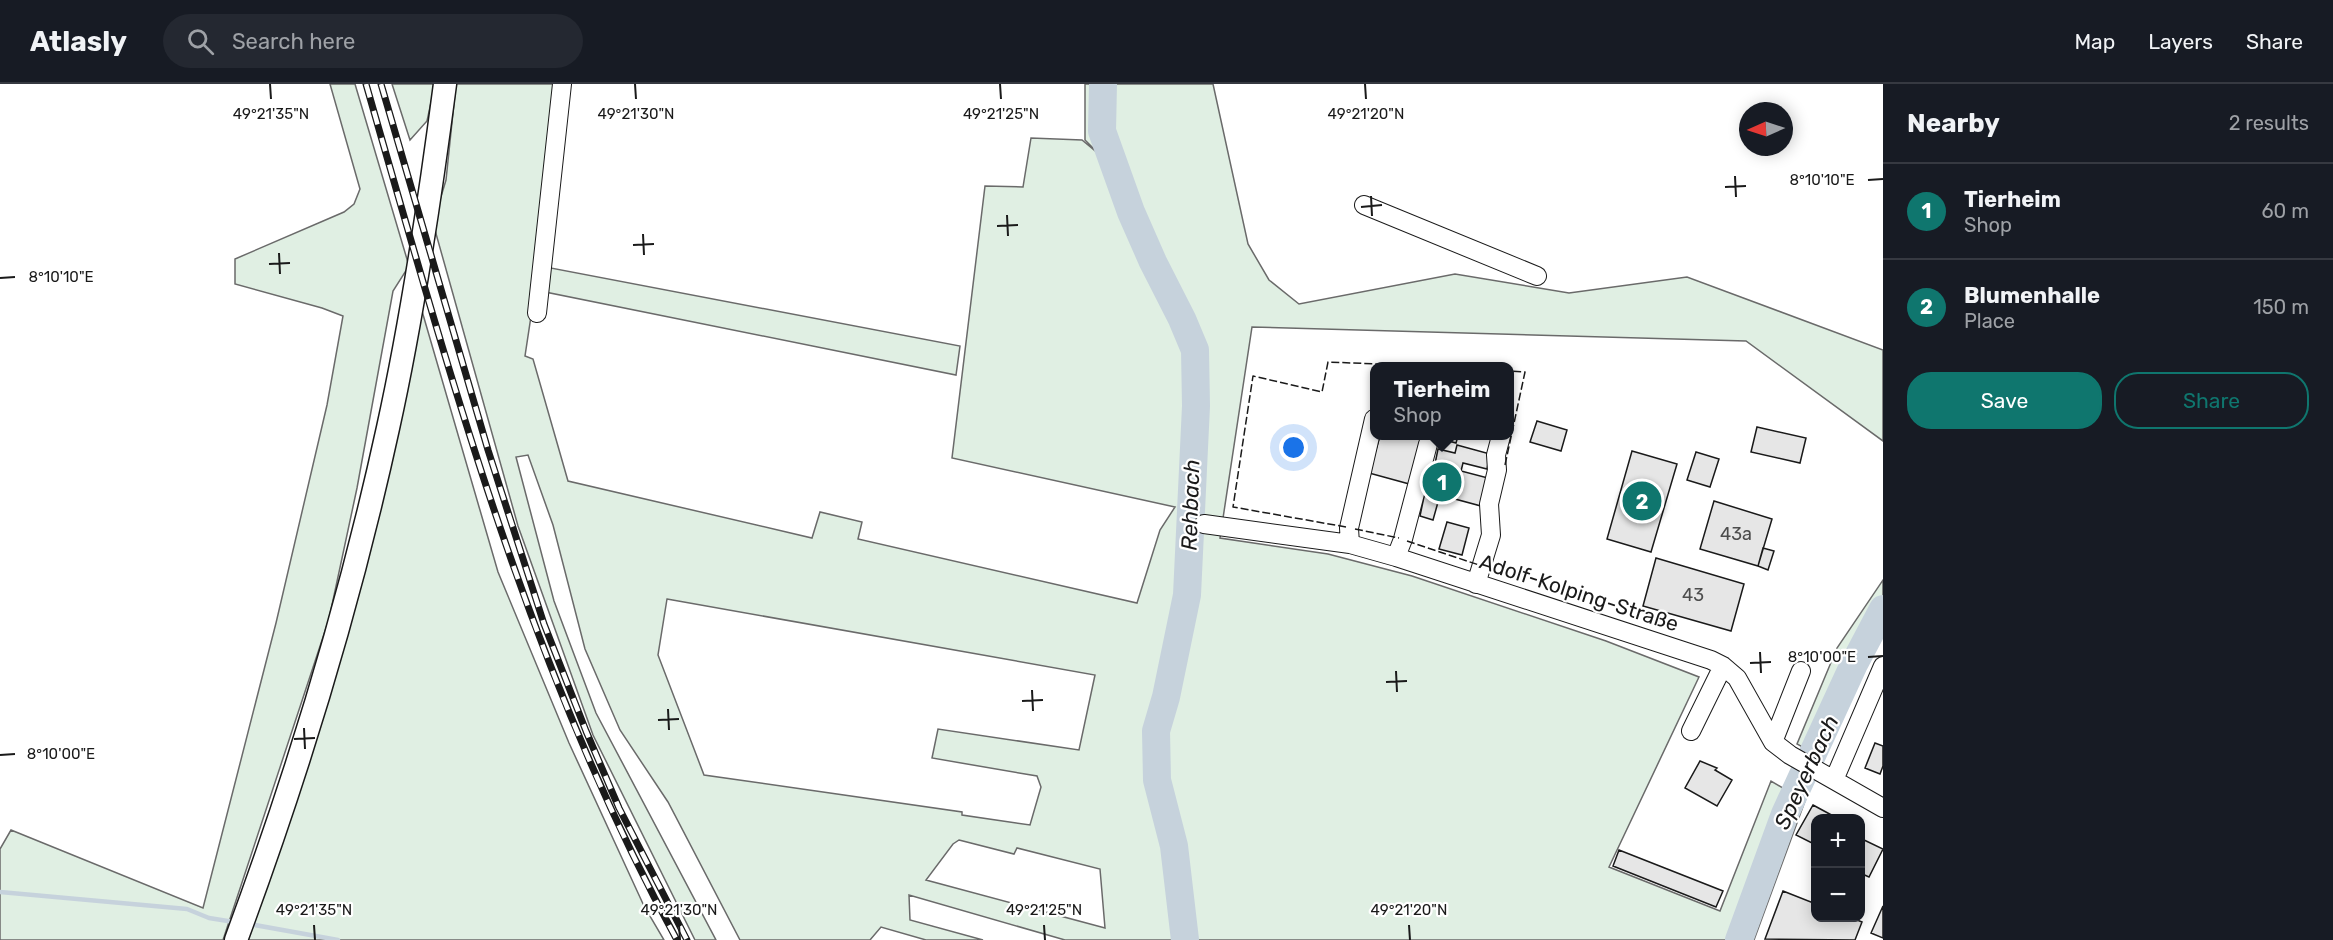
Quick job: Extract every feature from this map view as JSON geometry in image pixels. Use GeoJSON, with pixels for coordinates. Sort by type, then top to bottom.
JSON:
{"type":"FeatureCollection","features":[{"type":"Feature","properties":{"kind":"main road"},"geometry":{"type":"LineString","coordinates":[[236,940],[302,748],[334,642],[388,429],[410,317],[445,84]]}},
{"type":"Feature","properties":{"kind":"street"},"geometry":{"type":"LineString","coordinates":[[537,313],[562,84]]}},
{"type":"Feature","properties":{"kind":"street"},"geometry":{"type":"LineString","coordinates":[[1364,205],[1537,276]]}},
{"type":"Feature","properties":{"kind":"street"},"geometry":{"type":"LineString","coordinates":[[1350,544],[1350,528],[1370,437]]}},
{"type":"Feature","properties":{"kind":"street"},"geometry":{"type":"LineString","coordinates":[[1476,584],[1491,535],[1489,504],[1497,470],[1496,455],[1500,440]]}},
{"type":"Feature","properties":{"kind":"street"},"geometry":{"type":"LineString","coordinates":[[1396,557],[1403,539],[1428,444]]}},
{"type":"Feature","properties":{"kind":"street","name":"Adolf-Kolping-Straße"},"geometry":{"type":"LineString","coordinates":[[1204,524],[1350,544],[1684,650],[1723,666],[1737,678],[1744,688],[1773,742],[1790,755],[1883,808]]}},
{"type":"Feature","properties":{"kind":"street"},"geometry":{"type":"LineString","coordinates":[[1691,730],[1723,666]]}},
{"type":"Feature","properties":{"kind":"street"},"geometry":{"type":"LineString","coordinates":[[1834,780],[1883,666]]}},
{"type":"Feature","properties":{"kind":"street"},"geometry":{"type":"LineString","coordinates":[[1773,742],[1801,671]]}},
{"type":"Feature","properties":{"kind":"green space"},"geometry":{"type":"Polygon","coordinates":[[[330,84],[355,84],[409,266],[393,291],[357,488],[329,619],[223,940],[0,940],[0,849],[11,830],[203,908],[276,623],[327,405],[343,316],[235,284],[235,259],[344,212],[354,204],[360,189],[330,84]]]}},
{"type":"Feature","properties":{"kind":"green space"},"geometry":{"type":"Polygon","coordinates":[[[392,84],[435,84],[427,121],[410,140],[392,84]]]}},
{"type":"Feature","properties":{"kind":"green space"},"geometry":{"type":"Polygon","coordinates":[[[456,84],[557,84],[540,266],[960,346],[956,375],[535,290],[525,356],[533,359],[568,481],[812,538],[820,512],[862,522],[858,539],[1137,603],[1160,530],[1175,507],[952,458],[985,186],[1023,187],[1031,138],[1082,140],[1100,155],[1085,140],[1085,84],[1213,84],[1248,244],[1269,280],[1299,304],[1455,274],[1569,293],[1687,277],[1883,350],[1883,441],[1746,341],[1252,327],[1220,538],[1328,554],[1412,576],[1606,641],[1699,677],[1609,867],[1720,911],[1771,781],[1805,801],[1754,940],[1065,940],[909,895],[910,920],[983,940],[926,940],[881,927],[870,940],[740,940],[668,802],[620,730],[585,649],[553,525],[528,455],[516,457],[554,601],[596,713],[716,940],[695,940],[593,735],[518,526],[433,223],[446,180],[456,84]],[[667,599],[658,655],[704,775],[962,812],[962,815],[1030,825],[1041,787],[1037,776],[932,758],[938,729],[1079,750],[1095,675],[667,599]],[[959,840],[953,844],[926,880],[1105,928],[1100,869],[1017,848],[1014,854],[959,840]]]}},
{"type":"Feature","properties":{"kind":"green space"},"geometry":{"type":"Polygon","coordinates":[[[422,311],[498,572],[569,743],[644,906],[664,940],[246,940],[380,489],[422,311]]]}},
{"type":"Feature","properties":{"kind":"green space"},"geometry":{"type":"Polygon","coordinates":[[[1883,580],[1883,626],[1822,758],[1797,744],[1837,648],[1883,580]]]}},
{"type":"Feature","properties":{"kind":"building"},"geometry":{"type":"Polygon","coordinates":[[[1537,421],[1567,430],[1561,451],[1530,442],[1537,421]]]}},
{"type":"Feature","properties":{"kind":"building"},"geometry":{"type":"Polygon","coordinates":[[[1757,427],[1806,438],[1800,463],[1751,452],[1757,427]]]}},
{"type":"Feature","properties":{"kind":"building"},"geometry":{"type":"Polygon","coordinates":[[[1379,440],[1424,440],[1413,485],[1369,473],[1379,440]]]}},
{"type":"Feature","properties":{"kind":"building"},"geometry":{"type":"Polygon","coordinates":[[[1457,445],[1490,454],[1487,469],[1463,463],[1461,471],[1488,478],[1481,506],[1440,495],[1433,520],[1420,516],[1431,463],[1435,464],[1438,449],[1455,453],[1457,445]]]}},
{"type":"Feature","properties":{"kind":"building"},"geometry":{"type":"Polygon","coordinates":[[[1632,451],[1677,464],[1651,552],[1607,539],[1632,451]]]}},
{"type":"Feature","properties":{"kind":"building"},"geometry":{"type":"Polygon","coordinates":[[[1696,452],[1719,459],[1710,487],[1687,480],[1696,452]]]}},
{"type":"Feature","properties":{"kind":"building"},"geometry":{"type":"Polygon","coordinates":[[[1714,501],[1772,519],[1758,566],[1700,549],[1714,501]]]}},
{"type":"Feature","properties":{"kind":"building"},"geometry":{"type":"Polygon","coordinates":[[[1447,522],[1469,528],[1462,555],[1439,549],[1447,522]]]}},
{"type":"Feature","properties":{"kind":"building"},"geometry":{"type":"Polygon","coordinates":[[[1763,548],[1774,551],[1768,570],[1758,566],[1763,548]]]}},
{"type":"Feature","properties":{"kind":"building"},"geometry":{"type":"Polygon","coordinates":[[[1656,558],[1744,584],[1731,631],[1643,606],[1656,558]]]}},
{"type":"Feature","properties":{"kind":"building"},"geometry":{"type":"Polygon","coordinates":[[[1875,743],[1883,746],[1883,766],[1880,774],[1865,768],[1875,743]]]}},
{"type":"Feature","properties":{"kind":"building"},"geometry":{"type":"Polygon","coordinates":[[[1700,761],[1717,768],[1715,770],[1732,780],[1717,806],[1685,788],[1700,761]]]}},
{"type":"Feature","properties":{"kind":"building"},"geometry":{"type":"Polygon","coordinates":[[[1813,805],[1830,814],[1811,814],[1811,842],[1796,835],[1813,805]]]}},
{"type":"Feature","properties":{"kind":"building"},"geometry":{"type":"Polygon","coordinates":[[[1865,840],[1883,849],[1869,877],[1865,875],[1865,840]]]}},
{"type":"Feature","properties":{"kind":"building"},"geometry":{"type":"Polygon","coordinates":[[[1619,850],[1723,891],[1716,907],[1613,866],[1619,850]]]}},
{"type":"Feature","properties":{"kind":"building"},"geometry":{"type":"Polygon","coordinates":[[[1783,891],[1811,902],[1811,922],[1862,922],[1855,940],[1765,939],[1783,891]]]}},
{"type":"Feature","properties":{"kind":"building"},"geometry":{"type":"Polygon","coordinates":[[[1883,906],[1883,938],[1871,933],[1883,906]]]}},
{"type":"Feature","properties":{"kind":"waterway","name":"Rehbach"},"geometry":{"type":"LineString","coordinates":[[1103,84],[1102,131],[1131,212],[1195,350],[1196,406],[1187,595],[1166,697],[1156,731],[1157,780],[1174,846],[1185,940]]}},
{"type":"Feature","properties":{"kind":"waterway","name":"Speyerbach"},"geometry":{"type":"LineString","coordinates":[[1739,940],[1785,814],[1854,664],[1883,609]]}},
{"type":"Feature","properties":{"kind":"waterway"},"geometry":{"type":"LineString","coordinates":[[0,892],[187,909],[209,918],[234,922]]}},
{"type":"Feature","properties":{"kind":"waterway"},"geometry":{"type":"LineString","coordinates":[[249,924],[338,940]]}},
{"type":"Feature","properties":{"kind":"railway"},"geometry":{"type":"LineString","coordinates":[[366,84],[463,412],[536,628],[578,734],[625,838],[677,940]]}},
{"type":"Feature","properties":{"kind":"railway"},"geometry":{"type":"LineString","coordinates":[[381,84],[488,450],[544,624],[619,808],[687,940]]}},
{"type":"Feature","properties":{"kind":"fence"},"geometry":{"type":"LineString","coordinates":[[1346,527],[1233,507],[1253,376],[1322,392],[1328,362],[1370,364]]}},
{"type":"Feature","properties":{"kind":"fence"},"geometry":{"type":"LineString","coordinates":[[1514,371],[1525,372],[1514,423]]}},
{"type":"Feature","properties":{"kind":"fence"},"geometry":{"type":"LineString","coordinates":[[1505,465],[1510,440]]}},
{"type":"Feature","properties":{"kind":"fence"},"geometry":{"type":"LineString","coordinates":[[1355,529],[1399,538]]}},
{"type":"Feature","properties":{"kind":"fence"},"geometry":{"type":"LineString","coordinates":[[1407,541],[1479,565]]}},
{"type":"Feature","properties":{"kind":"place","name":"Tierheim"},"geometry":{"type":"Point","coordinates":[1442,482]}},
{"type":"Feature","properties":{"kind":"place","name":"Blumenhalle"},"geometry":{"type":"Point","coordinates":[1642,501]}}]}
